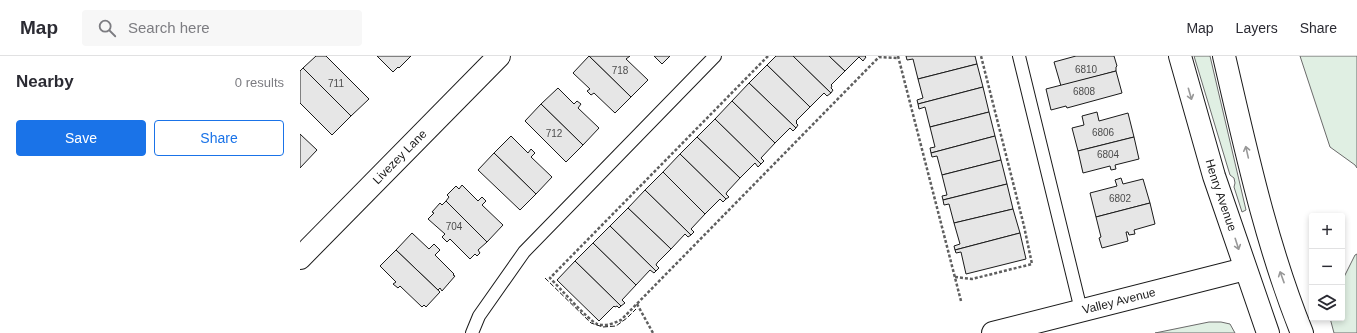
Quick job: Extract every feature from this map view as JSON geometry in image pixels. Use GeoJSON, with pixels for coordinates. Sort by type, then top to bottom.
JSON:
{"type":"FeatureCollection","features":[{"type":"Feature","properties":{"kind":"main road","name":"Livezey Lane"},"geometry":{"type":"LineString","coordinates":[[300,258],[499,56]]}},
{"type":"Feature","properties":{"kind":"main road","name":"Henry Avenue"},"geometry":{"type":"LineString","coordinates":[[1180,56],[1214,176],[1266,329]]}},
{"type":"Feature","properties":{"kind":"main road"},"geometry":{"type":"LineString","coordinates":[[1224,56],[1257,196],[1276,262],[1299,324]]}},
{"type":"Feature","properties":{"kind":"main road","name":"Valley Avenue"},"geometry":{"type":"LineString","coordinates":[[993,333],[1245,269]]}},
{"type":"Feature","properties":{"kind":"lane"},"geometry":{"type":"LineString","coordinates":[[472,333],[479,316],[524,252],[715,56]]}},
{"type":"Feature","properties":{"kind":"lane"},"geometry":{"type":"LineString","coordinates":[[1019,56],[1081,310]]}},
{"type":"Feature","properties":{"kind":"path"},"geometry":{"type":"LineString","coordinates":[[768,56],[550,278],[589,318],[597,324],[613,324],[621,320],[879,57],[898,57],[960,301]]}},
{"type":"Feature","properties":{"kind":"path"},"geometry":{"type":"LineString","coordinates":[[954,277],[972,279],[1032,264],[1024,226],[981,56]]}},
{"type":"Feature","properties":{"kind":"path"},"geometry":{"type":"LineString","coordinates":[[637,304],[653,333]]}},
{"type":"Feature","properties":{"kind":"green space"},"geometry":{"type":"Polygon","coordinates":[[[1194,56],[1210,56],[1246,210],[1242,212],[1234,187],[1234,178],[1230,175],[1194,56]]]}},
{"type":"Feature","properties":{"kind":"green space"},"geometry":{"type":"Polygon","coordinates":[[[1300,56],[1357,56],[1357,168],[1330,147],[1300,56]]]}},
{"type":"Feature","properties":{"kind":"green space"},"geometry":{"type":"Polygon","coordinates":[[[1357,254],[1357,333],[1334,333],[1331,321],[1345,321],[1345,275],[1355,255],[1357,254]]]}},
{"type":"Feature","properties":{"kind":"green space"},"geometry":{"type":"Polygon","coordinates":[[[1209,322],[1230,324],[1235,333],[1155,333],[1209,322]]]}},
{"type":"Feature","properties":{"kind":"building"},"geometry":{"type":"Polygon","coordinates":[[[316,56],[326,56],[369,99],[351,116],[303,68],[316,56]]]}},
{"type":"Feature","properties":{"kind":"building"},"geometry":{"type":"Polygon","coordinates":[[[377,56],[411,56],[393,72],[377,56]]]}},
{"type":"Feature","properties":{"kind":"building"},"geometry":{"type":"Polygon","coordinates":[[[589,56],[630,56],[626,59],[648,80],[631,97],[589,56]]]}},
{"type":"Feature","properties":{"kind":"building"},"geometry":{"type":"Polygon","coordinates":[[[589,56],[631,97],[615,113],[594,93],[591,95],[587,91],[590,89],[573,73],[589,56]]]}},
{"type":"Feature","properties":{"kind":"building"},"geometry":{"type":"Polygon","coordinates":[[[654,56],[670,56],[662,64],[654,56]]]}},
{"type":"Feature","properties":{"kind":"building"},"geometry":{"type":"Polygon","coordinates":[[[776,56],[793,56],[831,93],[827,96],[824,93],[810,107],[767,65],[776,56]]]}},
{"type":"Feature","properties":{"kind":"building"},"geometry":{"type":"Polygon","coordinates":[[[793,56],[829,56],[845,71],[831,85],[833,90],[831,93],[793,56]]]}},
{"type":"Feature","properties":{"kind":"building"},"geometry":{"type":"Polygon","coordinates":[[[829,56],[866,57],[863,61],[859,57],[845,71],[829,56]]]}},
{"type":"Feature","properties":{"kind":"building"},"geometry":{"type":"Polygon","coordinates":[[[906,56],[975,56],[977,64],[918,79],[913,59],[907,60],[906,56]]]}},
{"type":"Feature","properties":{"kind":"building"},"geometry":{"type":"Polygon","coordinates":[[[1076,56],[1114,56],[1117,66],[1116,71],[1061,86],[1054,62],[1076,56]]]}},
{"type":"Feature","properties":{"kind":"building"},"geometry":{"type":"Polygon","coordinates":[[[977,64],[983,87],[918,104],[917,100],[923,98],[918,79],[977,64]]]}},
{"type":"Feature","properties":{"kind":"building"},"geometry":{"type":"Polygon","coordinates":[[[767,65],[810,107],[796,121],[798,125],[796,128],[749,83],[767,65]]]}},
{"type":"Feature","properties":{"kind":"building"},"geometry":{"type":"Polygon","coordinates":[[[303,68],[351,116],[332,135],[300,103],[300,71],[303,68]]]}},
{"type":"Feature","properties":{"kind":"building"},"geometry":{"type":"Polygon","coordinates":[[[1116,71],[1122,93],[1067,108],[1066,106],[1051,110],[1046,89],[1116,71]]]}},
{"type":"Feature","properties":{"kind":"building"},"geometry":{"type":"Polygon","coordinates":[[[749,83],[796,128],[793,131],[790,128],[775,143],[732,101],[749,83]]]}},
{"type":"Feature","properties":{"kind":"building"},"geometry":{"type":"Polygon","coordinates":[[[983,87],[989,112],[930,127],[925,107],[919,109],[918,104],[983,87]]]}},
{"type":"Feature","properties":{"kind":"building"},"geometry":{"type":"Polygon","coordinates":[[[558,88],[574,104],[577,101],[581,104],[578,108],[599,128],[583,145],[541,104],[558,88]]]}},
{"type":"Feature","properties":{"kind":"building"},"geometry":{"type":"Polygon","coordinates":[[[732,101],[775,143],[761,158],[764,161],[761,164],[715,119],[732,101]]]}},
{"type":"Feature","properties":{"kind":"building"},"geometry":{"type":"Polygon","coordinates":[[[541,104],[583,145],[566,162],[525,121],[541,104]]]}},
{"type":"Feature","properties":{"kind":"building"},"geometry":{"type":"Polygon","coordinates":[[[989,112],[995,136],[931,153],[930,148],[935,147],[930,127],[989,112]]]}},
{"type":"Feature","properties":{"kind":"building"},"geometry":{"type":"Polygon","coordinates":[[[1097,112],[1099,121],[1128,113],[1134,137],[1078,151],[1072,128],[1084,125],[1082,116],[1097,112]]]}},
{"type":"Feature","properties":{"kind":"building"},"geometry":{"type":"Polygon","coordinates":[[[715,119],[761,164],[758,167],[755,163],[740,178],[697,137],[715,119]]]}},
{"type":"Feature","properties":{"kind":"building"},"geometry":{"type":"Polygon","coordinates":[[[300,134],[317,150],[300,168],[300,134]]]}},
{"type":"Feature","properties":{"kind":"building"},"geometry":{"type":"Polygon","coordinates":[[[511,136],[528,153],[531,149],[535,153],[531,157],[552,177],[536,194],[494,153],[511,136]]]}},
{"type":"Feature","properties":{"kind":"building"},"geometry":{"type":"Polygon","coordinates":[[[995,136],[1001,160],[942,175],[937,156],[932,157],[931,153],[995,136]]]}},
{"type":"Feature","properties":{"kind":"building"},"geometry":{"type":"Polygon","coordinates":[[[697,137],[740,178],[727,192],[726,194],[729,197],[726,199],[680,154],[697,137]]]}},
{"type":"Feature","properties":{"kind":"building"},"geometry":{"type":"Polygon","coordinates":[[[1134,137],[1139,159],[1115,165],[1116,169],[1111,170],[1110,166],[1083,173],[1078,151],[1134,137]]]}},
{"type":"Feature","properties":{"kind":"building"},"geometry":{"type":"Polygon","coordinates":[[[494,153],[536,194],[520,210],[478,170],[494,153]]]}},
{"type":"Feature","properties":{"kind":"building"},"geometry":{"type":"Polygon","coordinates":[[[680,154],[726,199],[723,202],[720,199],[705,214],[663,172],[680,154]]]}},
{"type":"Feature","properties":{"kind":"building"},"geometry":{"type":"Polygon","coordinates":[[[1001,160],[1007,184],[943,200],[942,196],[947,195],[942,175],[1001,160]]]}},
{"type":"Feature","properties":{"kind":"building"},"geometry":{"type":"Polygon","coordinates":[[[663,172],[705,214],[691,229],[694,232],[691,235],[645,190],[663,172]]]}},
{"type":"Feature","properties":{"kind":"building"},"geometry":{"type":"Polygon","coordinates":[[[1121,178],[1123,184],[1143,179],[1150,203],[1096,217],[1090,193],[1117,186],[1115,180],[1121,178]]]}},
{"type":"Feature","properties":{"kind":"building"},"geometry":{"type":"Polygon","coordinates":[[[1007,184],[1013,209],[954,223],[949,204],[944,205],[943,200],[1007,184]]]}},
{"type":"Feature","properties":{"kind":"building"},"geometry":{"type":"Polygon","coordinates":[[[462,185],[478,201],[482,197],[486,201],[482,205],[503,225],[487,242],[446,201],[449,197],[447,195],[456,186],[459,189],[462,185]]]}},
{"type":"Feature","properties":{"kind":"building"},"geometry":{"type":"Polygon","coordinates":[[[645,190],[691,235],[688,237],[685,234],[671,249],[628,208],[645,190]]]}},
{"type":"Feature","properties":{"kind":"building"},"geometry":{"type":"Polygon","coordinates":[[[446,201],[487,242],[478,250],[480,253],[477,256],[475,254],[470,259],[450,239],[447,242],[442,237],[445,234],[428,219],[440,203],[442,205],[446,201]]]}},
{"type":"Feature","properties":{"kind":"building"},"geometry":{"type":"Polygon","coordinates":[[[1150,203],[1155,224],[1134,230],[1135,234],[1129,235],[1128,232],[1126,232],[1128,241],[1102,248],[1096,217],[1150,203]]]}},
{"type":"Feature","properties":{"kind":"building"},"geometry":{"type":"Polygon","coordinates":[[[628,208],[671,249],[657,263],[656,265],[659,268],[656,271],[610,226],[628,208]]]}},
{"type":"Feature","properties":{"kind":"building"},"geometry":{"type":"Polygon","coordinates":[[[1013,209],[1020,233],[955,250],[954,246],[960,244],[954,223],[1013,209]]]}},
{"type":"Feature","properties":{"kind":"building"},"geometry":{"type":"Polygon","coordinates":[[[610,226],[656,271],[654,273],[650,270],[636,285],[593,243],[610,226]]]}},
{"type":"Feature","properties":{"kind":"building"},"geometry":{"type":"Polygon","coordinates":[[[412,233],[429,249],[434,244],[440,250],[435,255],[454,274],[453,275],[455,276],[442,291],[440,288],[438,290],[396,250],[412,233]]]}},
{"type":"Feature","properties":{"kind":"building"},"geometry":{"type":"Polygon","coordinates":[[[1020,233],[1026,259],[966,274],[961,252],[956,253],[955,250],[1020,233]]]}},
{"type":"Feature","properties":{"kind":"building"},"geometry":{"type":"Polygon","coordinates":[[[593,243],[636,285],[622,300],[625,303],[621,306],[575,261],[593,243]]]}},
{"type":"Feature","properties":{"kind":"building"},"geometry":{"type":"Polygon","coordinates":[[[396,250],[440,292],[426,307],[424,305],[422,307],[400,286],[398,288],[393,284],[396,282],[380,266],[396,250]]]}},
{"type":"Feature","properties":{"kind":"building"},"geometry":{"type":"Polygon","coordinates":[[[575,261],[621,306],[619,308],[614,306],[599,321],[557,280],[575,261]]]}},
{"type":"Feature","properties":{"kind":"fence"},"geometry":{"type":"LineString","coordinates":[[545,278],[591,323],[603,327],[616,326],[636,309]]}}]}
